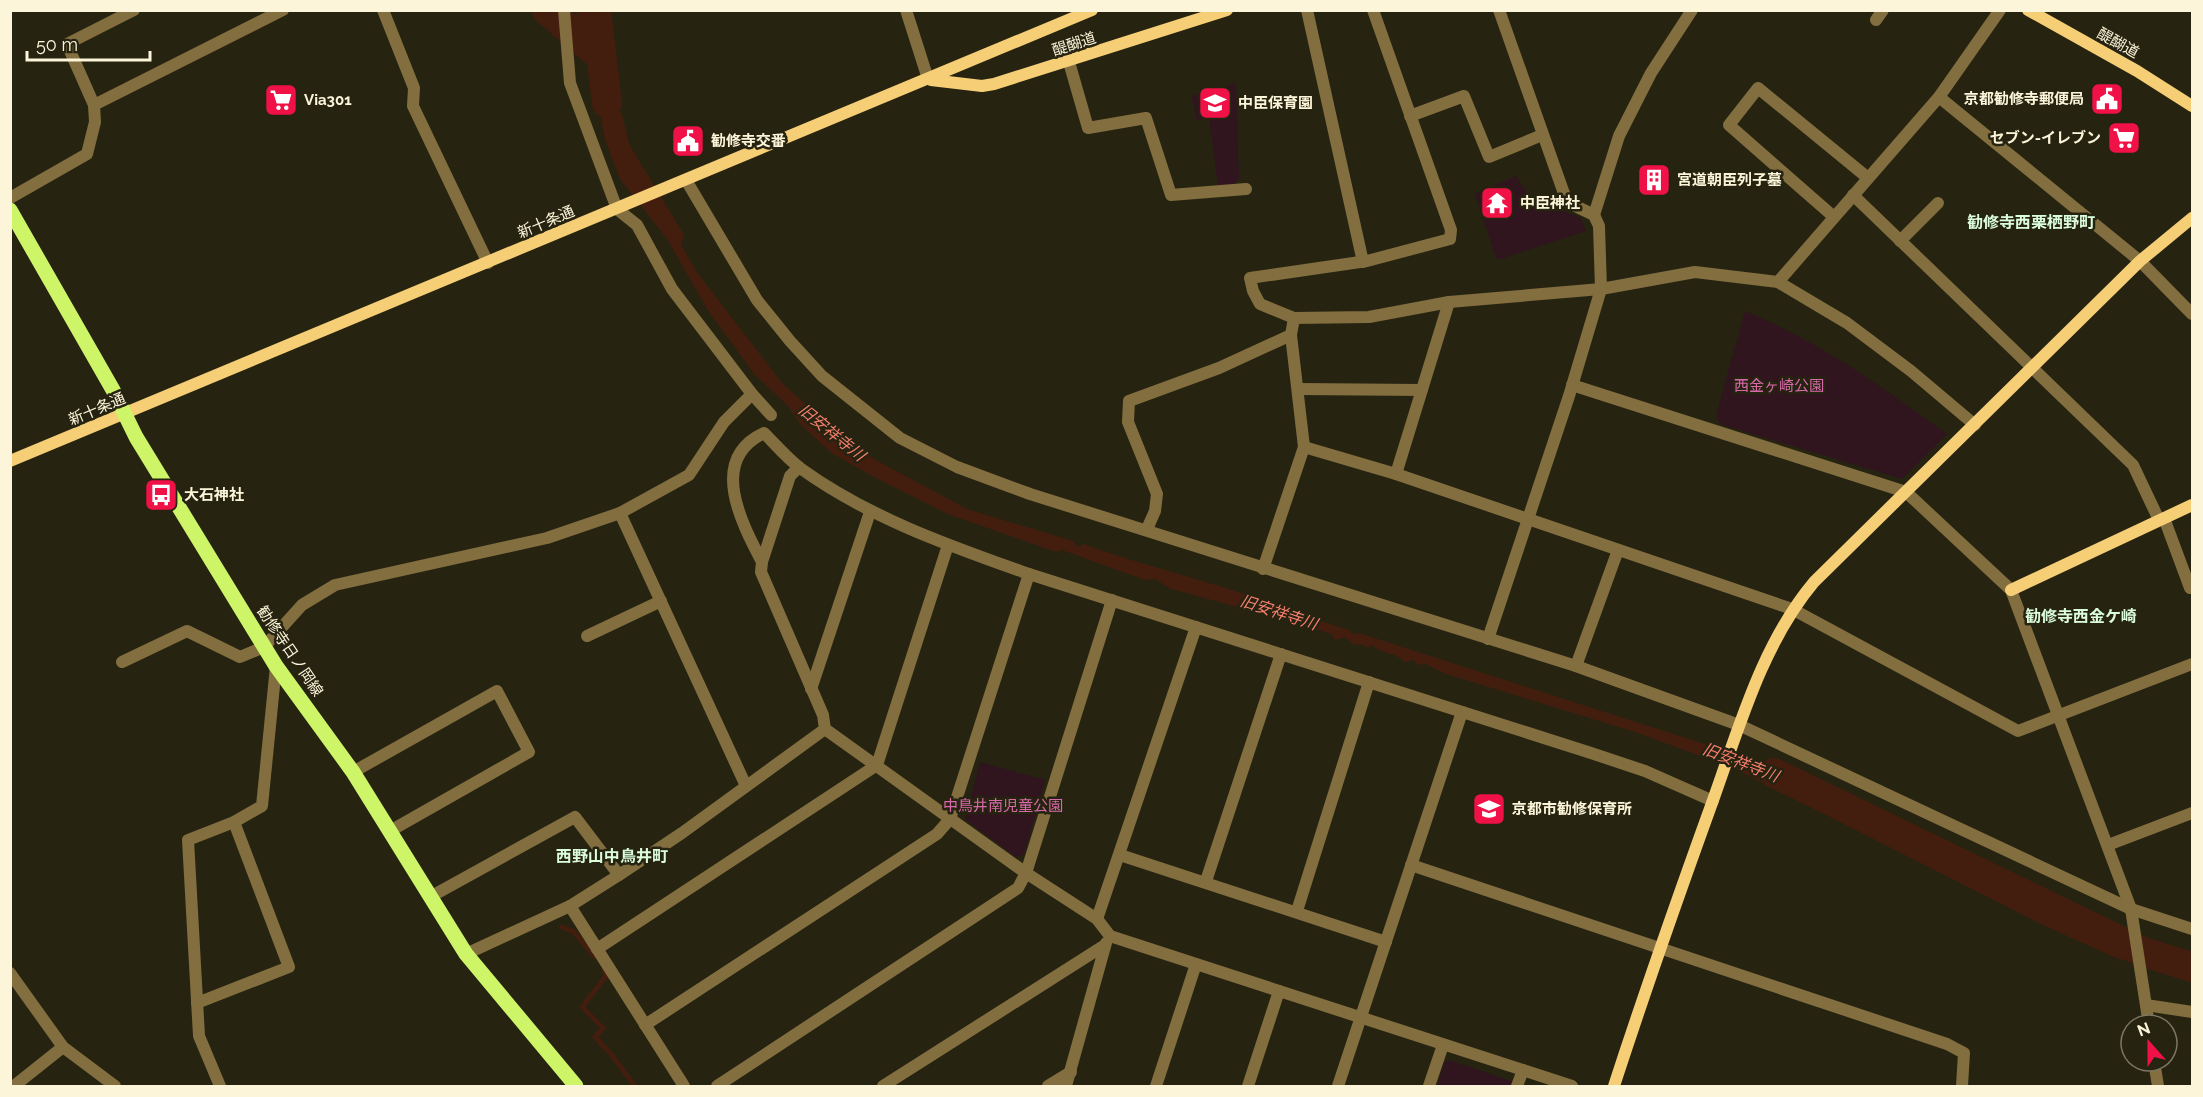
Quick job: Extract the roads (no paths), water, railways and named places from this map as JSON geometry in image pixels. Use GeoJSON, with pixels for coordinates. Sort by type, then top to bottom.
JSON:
{"type":"FeatureCollection","features":[{"type":"Feature","properties":{"kind":"main road","name":"新十条通"},"geometry":{"type":"LineString","coordinates":[[10,461],[1092,10]]}},
{"type":"Feature","properties":{"kind":"main road","name":"醍醐道"},"geometry":{"type":"LineString","coordinates":[[928,79],[982,86],[1069,62],[1227,10]]}},
{"type":"Feature","properties":{"kind":"main road","name":"醍醐道"},"geometry":{"type":"LineString","coordinates":[[2030,11],[2137,70],[2193,106]]}},
{"type":"Feature","properties":{"kind":"main road","name":"勧修寺日ノ岡線"},"geometry":{"type":"LineString","coordinates":[[10,210],[136,437],[276,666],[352,772],[466,954],[576,1086]]}},
{"type":"Feature","properties":{"kind":"main road"},"geometry":{"type":"LineString","coordinates":[[1614,1086],[1659,948],[1739,725],[1792,609],[1814,582],[2140,261],[2193,218]]}},
{"type":"Feature","properties":{"kind":"main road"},"geometry":{"type":"LineString","coordinates":[[2011,590],[2193,505]]}},
{"type":"Feature","properties":{"kind":"street"},"geometry":{"type":"LineString","coordinates":[[10,198],[87,154],[94,122],[94,105],[67,44],[134,10]]}},
{"type":"Feature","properties":{"kind":"street"},"geometry":{"type":"LineString","coordinates":[[383,10],[414,88],[412,106],[488,263]]}},
{"type":"Feature","properties":{"kind":"street"},"geometry":{"type":"LineString","coordinates":[[564,10],[570,83],[622,207],[637,225],[672,290],[752,394],[771,415]]}},
{"type":"Feature","properties":{"kind":"street"},"geometry":{"type":"LineString","coordinates":[[906,10],[928,79]]}},
{"type":"Feature","properties":{"kind":"street"},"geometry":{"type":"LineString","coordinates":[[1307,10],[1363,262]]}},
{"type":"Feature","properties":{"kind":"street"},"geometry":{"type":"LineString","coordinates":[[1373,10],[1451,230],[1450,239],[1363,262],[1250,278],[1253,291],[1260,304],[1294,318],[1369,317],[1449,302],[1601,289],[1695,272],[1778,282],[1847,323],[1911,371],[1975,424]]}},
{"type":"Feature","properties":{"kind":"street"},"geometry":{"type":"LineString","coordinates":[[1488,639],[1572,385],[1601,289],[1599,226],[1594,215],[1567,202],[1499,10]]}},
{"type":"Feature","properties":{"kind":"street"},"geometry":{"type":"LineString","coordinates":[[1594,215],[1618,136],[1652,73],[1692,10]]}},
{"type":"Feature","properties":{"kind":"street"},"geometry":{"type":"LineString","coordinates":[[1778,282],[1939,97],[2000,10]]}},
{"type":"Feature","properties":{"kind":"street"},"geometry":{"type":"LineString","coordinates":[[94,105],[275,12]]}},
{"type":"Feature","properties":{"kind":"street"},"geometry":{"type":"LineString","coordinates":[[1069,62],[1088,128],[1146,118],[1171,195],[1246,189]]}},
{"type":"Feature","properties":{"kind":"street"},"geometry":{"type":"LineString","coordinates":[[1834,217],[1729,125],[1758,88],[1868,178]]}},
{"type":"Feature","properties":{"kind":"street"},"geometry":{"type":"LineString","coordinates":[[1410,116],[1464,96],[1489,157],[1542,135]]}},
{"type":"Feature","properties":{"kind":"street"},"geometry":{"type":"LineString","coordinates":[[1939,97],[2140,261],[2193,314]]}},
{"type":"Feature","properties":{"kind":"street"},"geometry":{"type":"LineString","coordinates":[[686,180],[757,300],[790,341],[822,376],[900,438],[957,466],[999,482],[1263,569],[1575,666],[1739,725],[2132,909],[2193,929]]}},
{"type":"Feature","properties":{"kind":"street"},"geometry":{"type":"LineString","coordinates":[[1853,195],[2133,465],[2162,519],[2190,588]]}},
{"type":"Feature","properties":{"kind":"street"},"geometry":{"type":"LineString","coordinates":[[1900,241],[1938,203]]}},
{"type":"Feature","properties":{"kind":"street"},"geometry":{"type":"LineString","coordinates":[[1396,474],[1449,302]]}},
{"type":"Feature","properties":{"kind":"street"},"geometry":{"type":"LineString","coordinates":[[1263,569],[1304,447],[1291,335],[1294,318]]}},
{"type":"Feature","properties":{"kind":"street"},"geometry":{"type":"LineString","coordinates":[[1147,529],[1155,511],[1157,494],[1128,422],[1129,401],[1219,368],[1291,335]]}},
{"type":"Feature","properties":{"kind":"street"},"geometry":{"type":"LineString","coordinates":[[1572,385],[1906,492],[2011,590],[2132,909],[2147,1013]]}},
{"type":"Feature","properties":{"kind":"street"},"geometry":{"type":"LineString","coordinates":[[1298,389],[1422,390]]}},
{"type":"Feature","properties":{"kind":"street"},"geometry":{"type":"LineString","coordinates":[[122,662],[186,631],[240,657],[264,647],[302,605],[335,585],[546,538],[620,513],[689,475],[724,422],[752,394]]}},
{"type":"Feature","properties":{"kind":"street"},"geometry":{"type":"LineString","coordinates":[[762,562],[733,490],[735,461],[750,439],[764,433],[799,467],[870,512],[948,545],[1029,574],[1715,795]]}},
{"type":"Feature","properties":{"kind":"street"},"geometry":{"type":"LineString","coordinates":[[1304,447],[1396,474],[1792,609],[2018,731],[2193,664]]}},
{"type":"Feature","properties":{"kind":"street"},"geometry":{"type":"LineString","coordinates":[[799,467],[790,476],[762,562],[761,572],[823,716],[825,729],[1026,873],[1097,919],[1107,941],[1066,1086]]}},
{"type":"Feature","properties":{"kind":"street"},"geometry":{"type":"LineString","coordinates":[[811,689],[870,512]]}},
{"type":"Feature","properties":{"kind":"street"},"geometry":{"type":"LineString","coordinates":[[620,513],[746,786]]}},
{"type":"Feature","properties":{"kind":"street"},"geometry":{"type":"LineString","coordinates":[[597,949],[877,765],[948,545]]}},
{"type":"Feature","properties":{"kind":"street"},"geometry":{"type":"LineString","coordinates":[[1575,666],[1618,550]]}},
{"type":"Feature","properties":{"kind":"street"},"geometry":{"type":"LineString","coordinates":[[645,1025],[937,834],[950,819],[1029,574]]}},
{"type":"Feature","properties":{"kind":"street"},"geometry":{"type":"LineString","coordinates":[[717,1086],[1018,888],[1026,873],[1112,600]]}},
{"type":"Feature","properties":{"kind":"street"},"geometry":{"type":"LineString","coordinates":[[587,636],[661,601]]}},
{"type":"Feature","properties":{"kind":"street"},"geometry":{"type":"LineString","coordinates":[[1097,919],[1196,627]]}},
{"type":"Feature","properties":{"kind":"street"},"geometry":{"type":"LineString","coordinates":[[1206,881],[1281,654]]}},
{"type":"Feature","properties":{"kind":"street"},"geometry":{"type":"LineString","coordinates":[[220,1086],[199,1036],[188,840],[234,822],[262,806],[276,666]]}},
{"type":"Feature","properties":{"kind":"street"},"geometry":{"type":"LineString","coordinates":[[1297,911],[1369,682]]}},
{"type":"Feature","properties":{"kind":"street"},"geometry":{"type":"LineString","coordinates":[[352,772],[497,691],[529,752],[390,831]]}},
{"type":"Feature","properties":{"kind":"street"},"geometry":{"type":"LineString","coordinates":[[1338,1086],[1462,712]]}},
{"type":"Feature","properties":{"kind":"street"},"geometry":{"type":"LineString","coordinates":[[466,954],[570,906],[619,875],[825,729]]}},
{"type":"Feature","properties":{"kind":"street"},"geometry":{"type":"LineString","coordinates":[[2108,845],[2193,813]]}},
{"type":"Feature","properties":{"kind":"street"},"geometry":{"type":"LineString","coordinates":[[430,897],[575,818],[619,875]]}},
{"type":"Feature","properties":{"kind":"street"},"geometry":{"type":"LineString","coordinates":[[197,1003],[289,967],[234,822]]}},
{"type":"Feature","properties":{"kind":"street"},"geometry":{"type":"LineString","coordinates":[[1120,855],[1206,881],[1386,942]]}},
{"type":"Feature","properties":{"kind":"street"},"geometry":{"type":"LineString","coordinates":[[1411,865],[1947,1044],[1964,1053],[1962,1086]]}},
{"type":"Feature","properties":{"kind":"street"},"geometry":{"type":"LineString","coordinates":[[570,906],[684,1086]]}},
{"type":"Feature","properties":{"kind":"street"},"geometry":{"type":"LineString","coordinates":[[883,1086],[1107,941],[1196,964],[1572,1086]]}},
{"type":"Feature","properties":{"kind":"street"},"geometry":{"type":"LineString","coordinates":[[1156,1086],[1196,964]]}},
{"type":"Feature","properties":{"kind":"street"},"geometry":{"type":"LineString","coordinates":[[10,973],[63,1047],[115,1086]]}},
{"type":"Feature","properties":{"kind":"street"},"geometry":{"type":"LineString","coordinates":[[1248,1086],[1279,991]]}},
{"type":"Feature","properties":{"kind":"street"},"geometry":{"type":"LineString","coordinates":[[2146,1005],[2193,1012]]}},
{"type":"Feature","properties":{"kind":"street"},"geometry":{"type":"LineString","coordinates":[[1429,1086],[1443,1045]]}},
{"type":"Feature","properties":{"kind":"street"},"geometry":{"type":"LineString","coordinates":[[14,1086],[63,1047]]}},
{"type":"Feature","properties":{"kind":"street"},"geometry":{"type":"LineString","coordinates":[[1518,1086],[1522,1070]]}},
{"type":"Feature","properties":{"kind":"street"},"geometry":{"type":"LineString","coordinates":[[1048,1086],[1071,1072]]}},
{"type":"Feature","properties":{"kind":"water"},"geometry":{"type":"Polygon","coordinates":[[[576,11],[594,11],[593,40],[623,118],[629,144],[684,235],[681,244],[696,271],[782,383],[840,435],[874,459],[967,509],[1073,541],[1078,547],[1083,544],[1248,595],[1349,630],[1353,634],[1359,633],[1717,748],[1798,781],[1832,808],[1889,829],[1911,846],[2078,928],[2158,960],[2192,966],[2192,978],[2116,958],[2045,926],[1733,768],[1635,732],[1446,674],[1423,663],[1418,666],[1414,660],[1404,662],[1397,656],[1372,645],[1366,648],[1363,644],[1354,645],[1345,637],[1335,640],[1331,634],[1310,627],[1168,588],[1156,579],[1145,580],[1062,550],[1056,552],[948,514],[833,454],[801,425],[789,407],[754,374],[707,309],[667,239],[620,179],[605,140],[594,80],[584,56],[576,11]]]}},
{"type":"Feature","properties":{"kind":"waterway"},"geometry":{"type":"LineString","coordinates":[[547,10],[601,57]]}},
{"type":"Feature","properties":{"kind":"waterway","name":"旧安祥寺川"},"geometry":{"type":"LineString","coordinates":[[596,10],[607,103]]}},
{"type":"Feature","properties":{"kind":"waterway","name":"旧安祥寺川"},"geometry":{"type":"LineString","coordinates":[[1774,773],[2143,952],[2192,967]]}},
{"type":"Feature","properties":{"kind":"waterway"},"geometry":{"type":"LineString","coordinates":[[562,927],[574,932],[595,957]]}},
{"type":"Feature","properties":{"kind":"waterway"},"geometry":{"type":"LineString","coordinates":[[604,970],[606,976],[582,1007],[603,1028],[595,1037],[635,1086]]}},
{"type":"Feature","properties":{"kind":"place","name":"京都勧修寺郵便局"},"geometry":{"type":"Point","coordinates":[2107,99]}},
{"type":"Feature","properties":{"kind":"place","name":"Via301"},"geometry":{"type":"Point","coordinates":[281,100]}},
{"type":"Feature","properties":{"kind":"place","name":"中臣保育園"},"geometry":{"type":"Point","coordinates":[1215,103]}},
{"type":"Feature","properties":{"kind":"place","name":"セブン-イレブン"},"geometry":{"type":"Point","coordinates":[2124,138]}},
{"type":"Feature","properties":{"kind":"place","name":"勧修寺交番"},"geometry":{"type":"Point","coordinates":[688,141]}},
{"type":"Feature","properties":{"kind":"place","name":"宮道朝臣列子墓"},"geometry":{"type":"Point","coordinates":[1654,180]}},
{"type":"Feature","properties":{"kind":"place","name":"中臣神社"},"geometry":{"type":"Point","coordinates":[1497,203]}},
{"type":"Feature","properties":{"kind":"place","name":"大石神社"},"geometry":{"type":"Point","coordinates":[161,495]}},
{"type":"Feature","properties":{"kind":"place","name":"京都市勧修保育所"},"geometry":{"type":"Point","coordinates":[1489,809]}},
{"type":"Feature","properties":{"kind":"district","name":"勧修寺西栗栖野町"},"geometry":{"type":"Point","coordinates":[2031,222]}},
{"type":"Feature","properties":{"kind":"district","name":"勧修寺西金ケ崎"},"geometry":{"type":"Point","coordinates":[2081,616]}},
{"type":"Feature","properties":{"kind":"district","name":"西野山中鳥井町"},"geometry":{"type":"Point","coordinates":[612,856]}},
{"type":"Feature","properties":{"kind":"park label","name":"西金ヶ崎公園"},"geometry":{"type":"Point","coordinates":[1779,386]}},
{"type":"Feature","properties":{"kind":"park label","name":"中鳥井南児童公園"},"geometry":{"type":"Point","coordinates":[1003,806]}}]}
